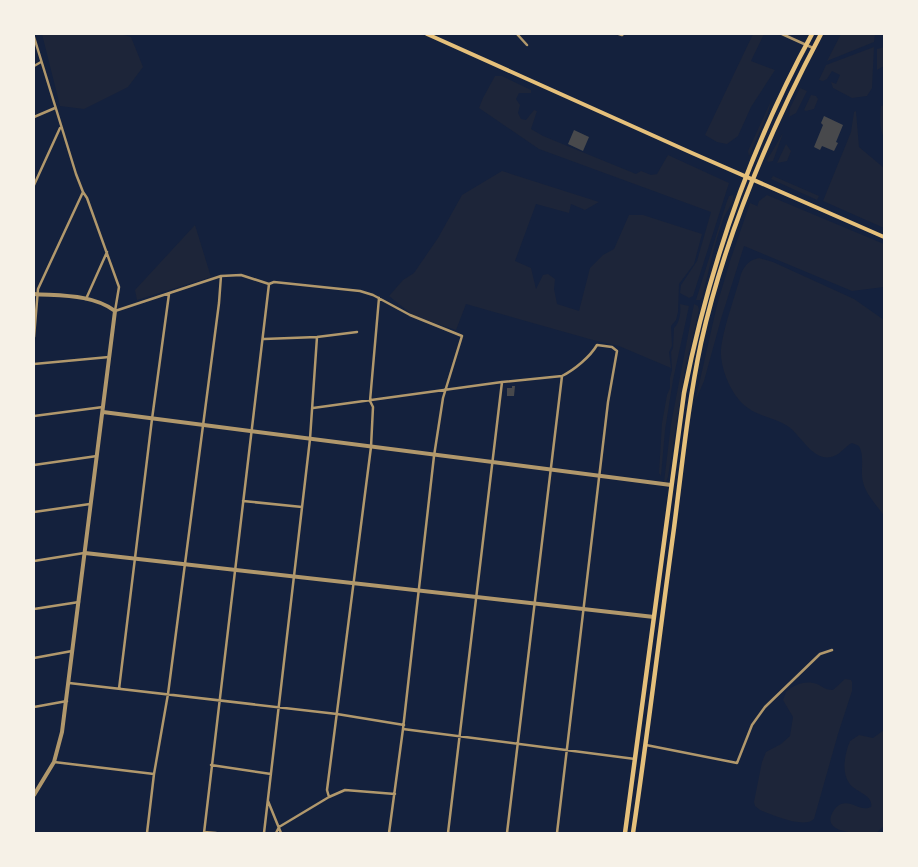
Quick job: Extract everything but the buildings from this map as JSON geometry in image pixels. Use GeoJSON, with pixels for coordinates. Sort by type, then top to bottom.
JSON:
{"type":"FeatureCollection","features":[{"type":"Feature","properties":{"kind":"main road"},"geometry":{"type":"LineString","coordinates":[[427,34],[884,237]]}},
{"type":"Feature","properties":{"kind":"main road"},"geometry":{"type":"LineString","coordinates":[[625,833],[671,485],[684,393],[694,341],[703,304],[745,176],[780,94],[812,34]]}},
{"type":"Feature","properties":{"kind":"main road"},"geometry":{"type":"LineString","coordinates":[[633,833],[692,394],[702,343],[711,306],[752,179],[794,84],[821,34]]}},
{"type":"Feature","properties":{"kind":"street"},"geometry":{"type":"LineString","coordinates":[[517,34],[527,45]]}},
{"type":"Feature","properties":{"kind":"street"},"geometry":{"type":"LineString","coordinates":[[782,34],[813,48]]}},
{"type":"Feature","properties":{"kind":"street"},"geometry":{"type":"LineString","coordinates":[[34,37],[60,128],[83,192],[88,198],[119,287],[62,732],[54,762],[34,795]]}},
{"type":"Feature","properties":{"kind":"street"},"geometry":{"type":"LineString","coordinates":[[34,66],[40,62]]}},
{"type":"Feature","properties":{"kind":"street"},"geometry":{"type":"LineString","coordinates":[[34,117],[55,108]]}},
{"type":"Feature","properties":{"kind":"street"},"geometry":{"type":"LineString","coordinates":[[34,185],[60,128]]}},
{"type":"Feature","properties":{"kind":"street"},"geometry":{"type":"LineString","coordinates":[[34,337],[35,294],[83,192]]}},
{"type":"Feature","properties":{"kind":"street"},"geometry":{"type":"LineString","coordinates":[[86,299],[107,252]]}},
{"type":"Feature","properties":{"kind":"street"},"geometry":{"type":"LineString","coordinates":[[116,311],[221,276],[241,275],[269,284],[274,282],[360,291],[379,298],[410,315],[462,336],[446,390],[434,456],[389,833]]}},
{"type":"Feature","properties":{"kind":"street"},"geometry":{"type":"LineString","coordinates":[[147,833],[154,774],[168,694],[221,276]]}},
{"type":"Feature","properties":{"kind":"street"},"geometry":{"type":"LineString","coordinates":[[216,833],[204,832],[251,432],[264,339],[269,284]]}},
{"type":"Feature","properties":{"kind":"street"},"geometry":{"type":"LineString","coordinates":[[35,294],[86,299],[106,304],[116,311]]}},
{"type":"Feature","properties":{"kind":"street"},"geometry":{"type":"LineString","coordinates":[[119,688],[169,294]]}},
{"type":"Feature","properties":{"kind":"street"},"geometry":{"type":"LineString","coordinates":[[329,797],[327,790],[371,447],[373,407],[370,401],[379,298]]}},
{"type":"Feature","properties":{"kind":"street"},"geometry":{"type":"LineString","coordinates":[[264,339],[317,337],[357,332]]}},
{"type":"Feature","properties":{"kind":"street"},"geometry":{"type":"LineString","coordinates":[[264,833],[310,439],[317,337]]}},
{"type":"Feature","properties":{"kind":"street"},"geometry":{"type":"LineString","coordinates":[[313,408],[502,382],[562,376],[594,350],[597,345],[612,346],[617,351],[608,402],[558,833]]}},
{"type":"Feature","properties":{"kind":"street"},"geometry":{"type":"LineString","coordinates":[[34,364],[110,357]]}},
{"type":"Feature","properties":{"kind":"street"},"geometry":{"type":"LineString","coordinates":[[507,833],[562,376]]}},
{"type":"Feature","properties":{"kind":"street"},"geometry":{"type":"LineString","coordinates":[[448,833],[502,382]]}},
{"type":"Feature","properties":{"kind":"street"},"geometry":{"type":"LineString","coordinates":[[34,416],[103,407]]}},
{"type":"Feature","properties":{"kind":"street"},"geometry":{"type":"LineString","coordinates":[[103,412],[671,485]]}},
{"type":"Feature","properties":{"kind":"street"},"geometry":{"type":"LineString","coordinates":[[34,465],[97,456]]}},
{"type":"Feature","properties":{"kind":"street"},"geometry":{"type":"LineString","coordinates":[[244,501],[302,507]]}},
{"type":"Feature","properties":{"kind":"street"},"geometry":{"type":"LineString","coordinates":[[34,512],[90,504]]}},
{"type":"Feature","properties":{"kind":"street"},"geometry":{"type":"LineString","coordinates":[[34,561],[85,552],[654,617]]}},
{"type":"Feature","properties":{"kind":"street"},"geometry":{"type":"LineString","coordinates":[[34,609],[79,602]]}},
{"type":"Feature","properties":{"kind":"street"},"geometry":{"type":"LineString","coordinates":[[646,745],[738,763],[752,725],[766,707],[820,654],[832,650]]}},
{"type":"Feature","properties":{"kind":"street"},"geometry":{"type":"LineString","coordinates":[[34,658],[73,651]]}},
{"type":"Feature","properties":{"kind":"street"},"geometry":{"type":"LineString","coordinates":[[69,683],[337,714],[459,737],[635,759]]}},
{"type":"Feature","properties":{"kind":"street"},"geometry":{"type":"LineString","coordinates":[[34,706],[67,701]]}},
{"type":"Feature","properties":{"kind":"street"},"geometry":{"type":"LineString","coordinates":[[54,762],[154,774]]}},
{"type":"Feature","properties":{"kind":"street"},"geometry":{"type":"LineString","coordinates":[[212,765],[270,774]]}},
{"type":"Feature","properties":{"kind":"street"},"geometry":{"type":"LineString","coordinates":[[276,833],[279,827],[329,797],[345,790],[395,794]]}},
{"type":"Feature","properties":{"kind":"street"},"geometry":{"type":"LineString","coordinates":[[268,799],[281,833]]}},
{"type":"Feature","properties":{"kind":"shaded area"},"geometry":{"type":"Polygon","coordinates":[[[42,34],[120,34],[131,37],[143,67],[128,87],[84,109],[60,106],[42,34]]]}},
{"type":"Feature","properties":{"kind":"shaded area"},"geometry":{"type":"Polygon","coordinates":[[[753,34],[764,34],[751,61],[775,70],[751,107],[738,136],[727,144],[717,142],[705,135],[753,34]]]}},
{"type":"Feature","properties":{"kind":"shaded area"},"geometry":{"type":"Polygon","coordinates":[[[841,34],[875,34],[874,42],[827,61],[841,34]]]}},
{"type":"Feature","properties":{"kind":"shaded area"},"geometry":{"type":"Polygon","coordinates":[[[874,47],[872,88],[867,96],[852,98],[833,88],[831,82],[836,84],[840,75],[832,71],[827,79],[819,80],[826,65],[874,47]]]}},
{"type":"Feature","properties":{"kind":"shaded area"},"geometry":{"type":"Polygon","coordinates":[[[884,47],[884,66],[877,70],[877,49],[884,47]]]}},
{"type":"Feature","properties":{"kind":"shaded area"},"geometry":{"type":"Polygon","coordinates":[[[495,76],[502,76],[531,90],[531,93],[519,93],[516,99],[520,105],[518,113],[521,119],[526,120],[534,110],[537,111],[531,129],[543,136],[636,174],[641,171],[651,175],[657,174],[668,155],[729,183],[693,296],[689,298],[680,293],[681,285],[697,261],[711,212],[539,149],[479,108],[495,76]]]}},
{"type":"Feature","properties":{"kind":"shaded area"},"geometry":{"type":"Polygon","coordinates":[[[800,88],[807,91],[796,113],[789,117],[790,108],[800,88]]]}},
{"type":"Feature","properties":{"kind":"shaded area"},"geometry":{"type":"Polygon","coordinates":[[[811,95],[816,96],[818,99],[814,109],[806,111],[804,110],[811,95]]]}},
{"type":"Feature","properties":{"kind":"shaded area"},"geometry":{"type":"Polygon","coordinates":[[[771,101],[768,113],[749,156],[748,151],[771,101]]]}},
{"type":"Feature","properties":{"kind":"shaded area"},"geometry":{"type":"Polygon","coordinates":[[[884,105],[884,138],[880,118],[881,106],[884,105]]]}},
{"type":"Feature","properties":{"kind":"shaded area"},"geometry":{"type":"Polygon","coordinates":[[[856,111],[859,147],[884,168],[884,228],[823,201],[851,132],[854,112],[856,111]]]}},
{"type":"Feature","properties":{"kind":"shaded area"},"geometry":{"type":"Polygon","coordinates":[[[783,133],[773,161],[768,162],[767,160],[783,133]]]}},
{"type":"Feature","properties":{"kind":"shaded area"},"geometry":{"type":"Polygon","coordinates":[[[786,144],[791,151],[787,161],[777,163],[786,144]]]}},
{"type":"Feature","properties":{"kind":"shaded area"},"geometry":{"type":"Polygon","coordinates":[[[502,171],[599,202],[585,210],[571,204],[569,213],[536,204],[515,261],[531,268],[536,289],[543,275],[548,274],[555,279],[554,289],[557,304],[579,311],[590,268],[603,255],[614,249],[629,215],[643,215],[702,234],[694,264],[679,284],[678,312],[676,320],[671,326],[672,346],[669,352],[671,368],[619,346],[466,304],[456,330],[415,317],[389,296],[403,280],[414,273],[438,238],[462,195],[502,171]]]}},
{"type":"Feature","properties":{"kind":"shaded area"},"geometry":{"type":"Polygon","coordinates":[[[773,176],[819,196],[817,200],[771,179],[773,176]]]}},
{"type":"Feature","properties":{"kind":"shaded area"},"geometry":{"type":"Polygon","coordinates":[[[733,195],[717,239],[702,297],[700,300],[696,300],[726,204],[729,196],[733,195]]]}},
{"type":"Feature","properties":{"kind":"shaded area"},"geometry":{"type":"Polygon","coordinates":[[[767,195],[884,244],[884,287],[852,291],[744,246],[704,381],[695,402],[717,305],[750,203],[757,207],[759,201],[767,195]]]}},
{"type":"Feature","properties":{"kind":"shaded area"},"geometry":{"type":"Polygon","coordinates":[[[195,225],[211,277],[137,300],[135,290],[195,225]]]}},
{"type":"Feature","properties":{"kind":"shaded area"},"geometry":{"type":"Polygon","coordinates":[[[759,258],[773,262],[854,299],[884,320],[884,516],[864,487],[862,455],[859,446],[852,443],[834,456],[821,456],[809,448],[789,427],[748,408],[733,392],[729,384],[721,355],[723,337],[741,274],[748,263],[759,258]]]}},
{"type":"Feature","properties":{"kind":"shaded area"},"geometry":{"type":"Polygon","coordinates":[[[680,304],[689,306],[673,380],[665,430],[661,476],[659,473],[662,423],[670,388],[671,352],[674,328],[680,317],[680,304]]]}},
{"type":"Feature","properties":{"kind":"shaded area"},"geometry":{"type":"Polygon","coordinates":[[[694,304],[698,306],[699,310],[685,369],[668,477],[666,482],[664,482],[671,424],[694,304]]]}},
{"type":"Feature","properties":{"kind":"shaded area"},"geometry":{"type":"Polygon","coordinates":[[[845,679],[851,680],[852,691],[814,819],[803,823],[796,822],[760,810],[755,806],[754,802],[762,762],[766,752],[781,744],[790,736],[793,717],[783,700],[786,692],[796,685],[809,682],[833,690],[845,679]]]}},
{"type":"Feature","properties":{"kind":"shaded area"},"geometry":{"type":"Polygon","coordinates":[[[884,730],[884,826],[876,833],[855,833],[840,830],[834,827],[831,822],[831,816],[838,806],[849,803],[863,808],[871,807],[870,799],[849,783],[845,773],[845,762],[850,741],[859,735],[873,738],[884,730]]]}}]}
